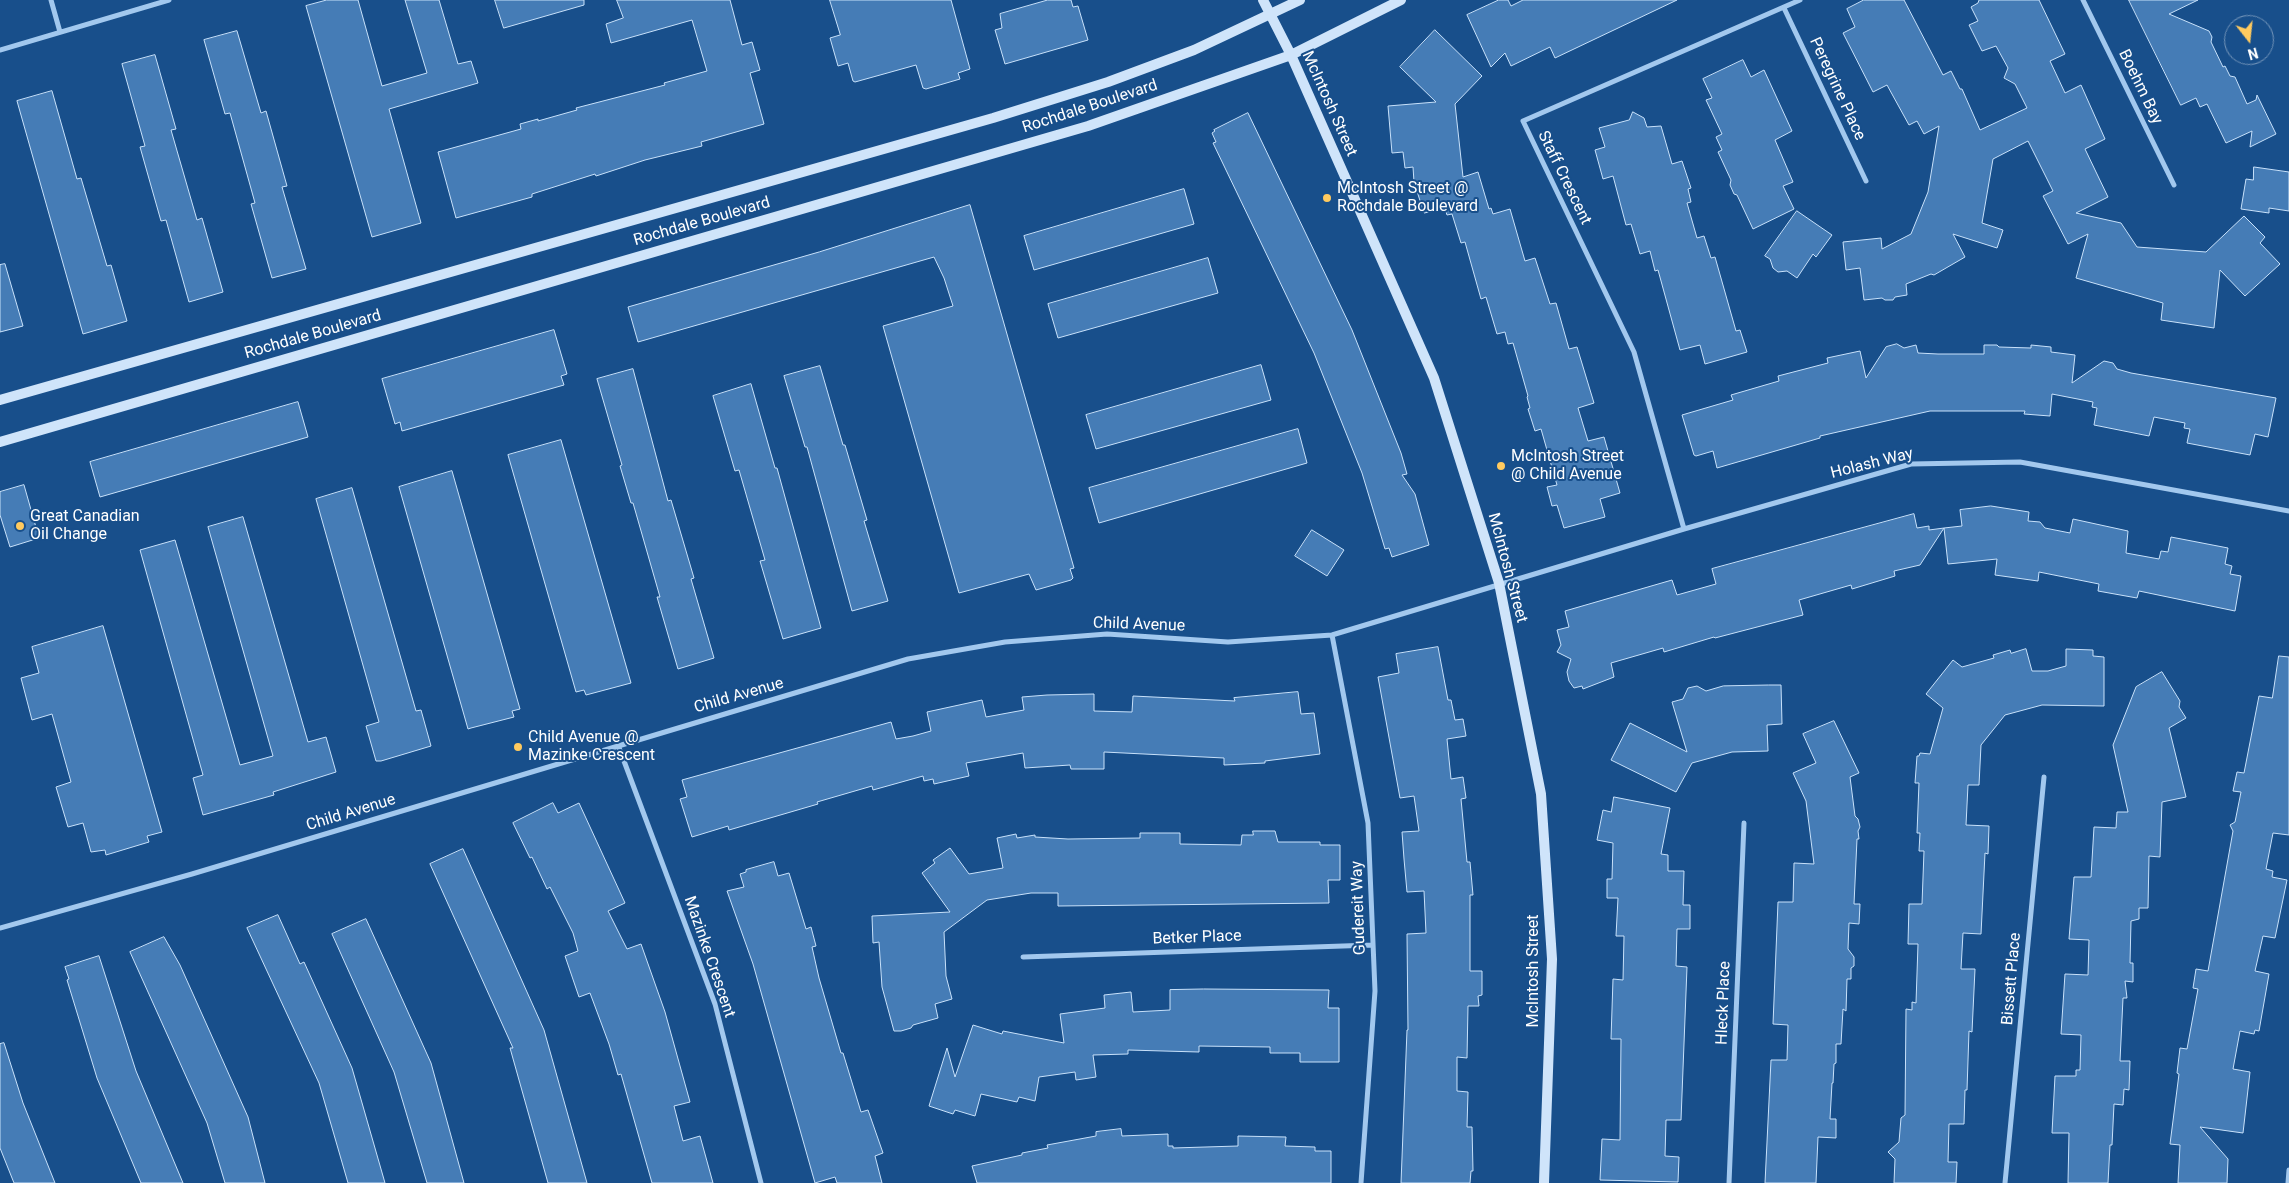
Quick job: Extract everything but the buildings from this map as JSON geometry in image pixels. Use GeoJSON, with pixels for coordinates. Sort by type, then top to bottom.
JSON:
{"type":"FeatureCollection","features":[{"type":"Feature","properties":{"kind":"main road","name":"McIntosh Street"},"geometry":{"type":"LineString","coordinates":[[1263,0],[1291,55],[1434,378],[1499,583],[1542,804],[1552,959],[1544,1183]]}},
{"type":"Feature","properties":{"kind":"main road","name":"Rochdale Boulevard"},"geometry":{"type":"LineString","coordinates":[[0,400],[993,118],[1108,82],[1194,50],[1300,0]]}},
{"type":"Feature","properties":{"kind":"main road","name":"Rochdale Boulevard"},"geometry":{"type":"LineString","coordinates":[[0,442],[1088,126],[1291,55],[1401,0]]}},
{"type":"Feature","properties":{"kind":"street"},"geometry":{"type":"LineString","coordinates":[[51,0],[60,32]]}},
{"type":"Feature","properties":{"kind":"street"},"geometry":{"type":"LineString","coordinates":[[0,50],[169,0]]}},
{"type":"Feature","properties":{"kind":"street","name":"Staff Crescent"},"geometry":{"type":"LineString","coordinates":[[1684,529],[1634,352],[1523,121],[1800,0]]}},
{"type":"Feature","properties":{"kind":"street","name":"Boehm Bay"},"geometry":{"type":"LineString","coordinates":[[2083,0],[2174,185]]}},
{"type":"Feature","properties":{"kind":"street","name":"Peregrine Place"},"geometry":{"type":"LineString","coordinates":[[1784,8],[1866,181]]}},
{"type":"Feature","properties":{"kind":"street","name":"Holash Way"},"geometry":{"type":"LineString","coordinates":[[1499,583],[1911,464],[2020,462],[2289,511]]}},
{"type":"Feature","properties":{"kind":"street","name":"Child Avenue"},"geometry":{"type":"LineString","coordinates":[[0,928],[192,874],[908,659],[1006,642],[1107,634],[1228,642],[1332,634],[1499,583]]}},
{"type":"Feature","properties":{"kind":"street","name":"Gudereit Way"},"geometry":{"type":"LineString","coordinates":[[1332,634],[1368,823],[1375,991],[1361,1183]]}},
{"type":"Feature","properties":{"kind":"street","name":"Mazinke Crescent"},"geometry":{"type":"LineString","coordinates":[[618,745],[715,1004],[761,1183]]}},
{"type":"Feature","properties":{"kind":"street","name":"Bissett Place"},"geometry":{"type":"LineString","coordinates":[[2005,1183],[2044,777]]}},
{"type":"Feature","properties":{"kind":"street","name":"Hleck Place"},"geometry":{"type":"LineString","coordinates":[[1729,1183],[1744,823]]}},
{"type":"Feature","properties":{"kind":"street","name":"Betker Place"},"geometry":{"type":"LineString","coordinates":[[1023,957],[1372,944]]}},
{"type":"Feature","properties":{"kind":"street"},"geometry":{"type":"LineString","coordinates":[[2288,1183],[2289,1170]]}},
{"type":"Feature","properties":{"kind":"place","name":"McIntosh Street @ Rochdale Boulevard"},"geometry":{"type":"Point","coordinates":[1327,198]}},
{"type":"Feature","properties":{"kind":"place","name":"McIntosh Street @ Child Avenue"},"geometry":{"type":"Point","coordinates":[1501,466]}},
{"type":"Feature","properties":{"kind":"place","name":"Great Canadian Oil Change"},"geometry":{"type":"Point","coordinates":[20,526]}},
{"type":"Feature","properties":{"kind":"place","name":"Child Avenue @ Mazinke Crescent"},"geometry":{"type":"Point","coordinates":[518,747]}}]}
